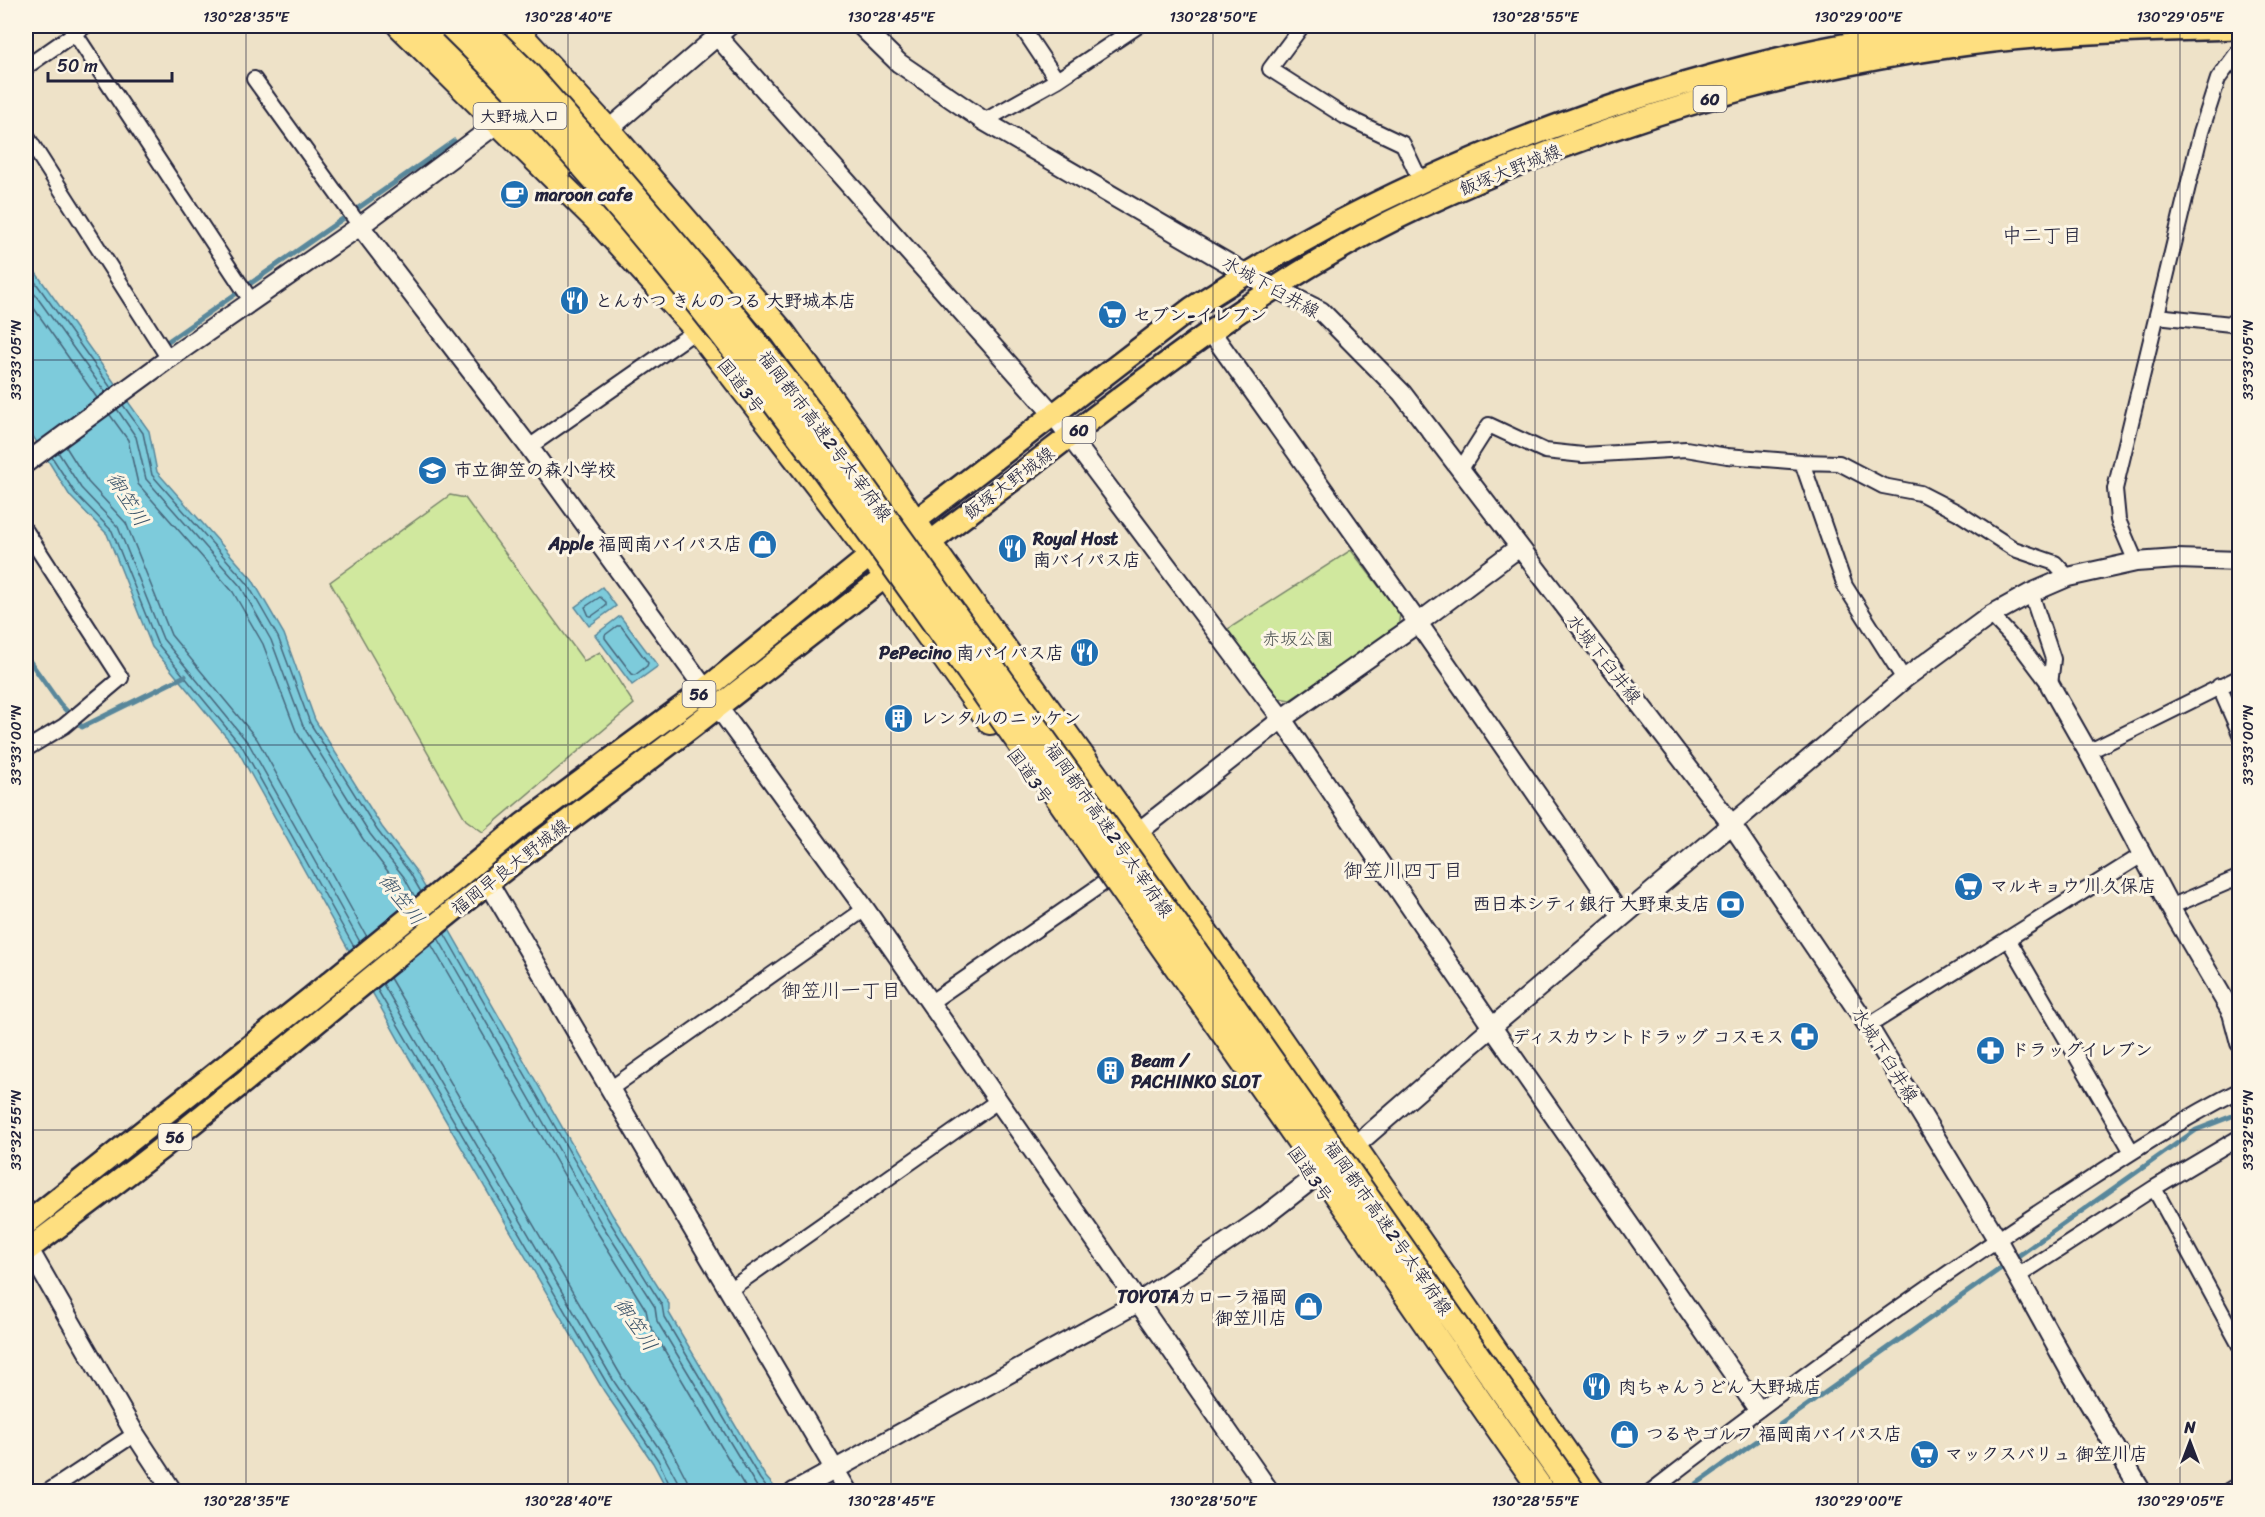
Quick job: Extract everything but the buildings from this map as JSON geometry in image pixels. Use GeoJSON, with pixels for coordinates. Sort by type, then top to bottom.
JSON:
{"type":"FeatureCollection","features":[{"type":"Feature","properties":{"kind":"highway","name":"国道3号"},"geometry":{"type":"LineString","coordinates":[[400,26],[596,219],[697,330],[871,555],[1106,882],[1533,1491]]}},
{"type":"Feature","properties":{"kind":"highway","name":"大野城入口"},"geometry":{"type":"LineString","coordinates":[[430,26],[486,77],[555,156],[596,219]]}},
{"type":"Feature","properties":{"kind":"highway","name":"福岡都市高速2号太宰府線"},"geometry":{"type":"LineString","coordinates":[[451,26],[513,87],[581,162],[682,284],[784,415],[1152,930],[1543,1491]]}},
{"type":"Feature","properties":{"kind":"highway","name":"福岡都市高速2号太宰府線"},"geometry":{"type":"LineString","coordinates":[[479,26],[528,74],[604,159],[802,401],[1178,927],[1573,1491]]}},
{"type":"Feature","properties":{"kind":"highway"},"geometry":{"type":"LineString","coordinates":[[512,26],[608,130],[783,333],[859,438],[929,543],[1137,832],[1593,1491]]}},
{"type":"Feature","properties":{"kind":"main road","name":"飯塚大野城線"},"geometry":{"type":"LineString","coordinates":[[871,555],[1192,308],[1245,273],[1374,202],[1569,122],[1655,93],[1786,57],[1886,37],[1965,26]]}},
{"type":"Feature","properties":{"kind":"main road","name":"飯塚大野城線"},"geometry":{"type":"LineString","coordinates":[[885,576],[1210,332],[1276,289],[1331,255],[1418,208],[1543,156],[1661,113],[1770,82],[1880,58],[1994,41],[2138,31],[2240,28]]}},
{"type":"Feature","properties":{"kind":"main road","name":"福岡早良大野城線"},"geometry":{"type":"LineString","coordinates":[[26,1224],[312,997],[522,825],[706,689],[871,555]]}},
{"type":"Feature","properties":{"kind":"main road","name":"福岡早良大野城線"},"geometry":{"type":"LineString","coordinates":[[26,1248],[153,1155],[488,882],[718,707],[885,576]]}},
{"type":"Feature","properties":{"kind":"street","name":"水城下臼井線"},"geometry":{"type":"LineString","coordinates":[[861,26],[899,63],[984,121],[1245,273],[1321,311],[1402,393],[1518,548],[1732,825],[1868,1026],[1997,1239],[2070,1373],[2142,1491]]}},
{"type":"Feature","properties":{"kind":"street"},"geometry":{"type":"LineString","coordinates":[[1022,26],[1057,80]]}},
{"type":"Feature","properties":{"kind":"street"},"geometry":{"type":"LineString","coordinates":[[984,121],[1057,80],[1138,26]]}},
{"type":"Feature","properties":{"kind":"street"},"geometry":{"type":"LineString","coordinates":[[1302,26],[1269,69],[1344,116],[1403,144],[1421,182]]}},
{"type":"Feature","properties":{"kind":"street"},"geometry":{"type":"LineString","coordinates":[[26,67],[76,28],[252,302]]}},
{"type":"Feature","properties":{"kind":"street"},"geometry":{"type":"LineString","coordinates":[[608,130],[723,31],[1053,414],[1282,719],[1492,1027],[1758,1408]]}},
{"type":"Feature","properties":{"kind":"street"},"geometry":{"type":"LineString","coordinates":[[2136,562],[2118,520],[2115,489],[2201,132],[2218,79],[2240,49]]}},
{"type":"Feature","properties":{"kind":"street"},"geometry":{"type":"LineString","coordinates":[[254,79],[360,226],[529,447],[865,909],[1270,1491]]}},
{"type":"Feature","properties":{"kind":"street"},"geometry":{"type":"LineString","coordinates":[[26,463],[166,361],[360,226],[498,123]]}},
{"type":"Feature","properties":{"kind":"street"},"geometry":{"type":"LineString","coordinates":[[26,135],[166,361]]}},
{"type":"Feature","properties":{"kind":"street"},"geometry":{"type":"LineString","coordinates":[[2157,316],[2240,326]]}},
{"type":"Feature","properties":{"kind":"street"},"geometry":{"type":"LineString","coordinates":[[529,447],[697,330]]}},
{"type":"Feature","properties":{"kind":"street"},"geometry":{"type":"LineString","coordinates":[[1210,332],[1419,623],[1622,916]]}},
{"type":"Feature","properties":{"kind":"street"},"geometry":{"type":"LineString","coordinates":[[1461,469],[1490,425],[1545,451],[1582,455],[1686,449],[1727,456],[1839,463],[1882,486],[1920,493],[1957,512],[2014,549],[2055,563],[2068,577]]}},
{"type":"Feature","properties":{"kind":"street"},"geometry":{"type":"LineString","coordinates":[[1802,462],[1845,586],[1904,679]]}},
{"type":"Feature","properties":{"kind":"street"},"geometry":{"type":"LineString","coordinates":[[26,531],[121,678],[64,726],[26,749]]}},
{"type":"Feature","properties":{"kind":"street"},"geometry":{"type":"LineString","coordinates":[[1137,832],[1282,719],[1419,623],[1518,548]]}},
{"type":"Feature","properties":{"kind":"street"},"geometry":{"type":"LineString","coordinates":[[794,1491],[1139,1302],[1261,1219],[1355,1146],[1622,916],[1904,679],[1991,615],[2031,593],[2068,577],[2136,562],[2177,559],[2240,561]]}},
{"type":"Feature","properties":{"kind":"street"},"geometry":{"type":"LineString","coordinates":[[2031,593],[2053,659],[2050,685]]}},
{"type":"Feature","properties":{"kind":"street"},"geometry":{"type":"LineString","coordinates":[[1991,615],[2023,649],[2050,685],[2170,907],[2236,1016],[2240,1043]]}},
{"type":"Feature","properties":{"kind":"street"},"geometry":{"type":"LineString","coordinates":[[2088,752],[2240,676]]}},
{"type":"Feature","properties":{"kind":"street"},"geometry":{"type":"LineString","coordinates":[[2218,686],[2240,734]]}},
{"type":"Feature","properties":{"kind":"street"},"geometry":{"type":"LineString","coordinates":[[1868,1026],[2142,855]]}},
{"type":"Feature","properties":{"kind":"street"},"geometry":{"type":"LineString","coordinates":[[2170,907],[2240,877]]}},
{"type":"Feature","properties":{"kind":"street"},"geometry":{"type":"LineString","coordinates":[[488,882],[729,1290],[828,1473],[848,1491]]}},
{"type":"Feature","properties":{"kind":"street"},"geometry":{"type":"LineString","coordinates":[[931,1002],[1106,882]]}},
{"type":"Feature","properties":{"kind":"street"},"geometry":{"type":"LineString","coordinates":[[610,1089],[865,909]]}},
{"type":"Feature","properties":{"kind":"street"},"geometry":{"type":"LineString","coordinates":[[2008,939],[2132,1152]]}},
{"type":"Feature","properties":{"kind":"street"},"geometry":{"type":"LineString","coordinates":[[1650,1491],[1758,1408],[1997,1239],[2132,1152],[2211,1104],[2240,1090]]}},
{"type":"Feature","properties":{"kind":"street"},"geometry":{"type":"LineString","coordinates":[[729,1290],[999,1100]]}},
{"type":"Feature","properties":{"kind":"street"},"geometry":{"type":"LineString","coordinates":[[2018,1276],[2154,1188],[2240,1137]]}},
{"type":"Feature","properties":{"kind":"street"},"geometry":{"type":"LineString","coordinates":[[2154,1188],[2240,1346]]}},
{"type":"Feature","properties":{"kind":"street"},"geometry":{"type":"LineString","coordinates":[[26,1248],[135,1434],[173,1491]]}},
{"type":"Feature","properties":{"kind":"street"},"geometry":{"type":"LineString","coordinates":[[47,1491],[135,1434]]}},
{"type":"Feature","properties":{"kind":"street"},"geometry":{"type":"LineString","coordinates":[[2230,1491],[2240,1486]]}},
{"type":"Feature","properties":{"kind":"green space"},"geometry":{"type":"Polygon","coordinates":[[[450,495],[465,498],[584,661],[600,652],[634,704],[483,832],[466,820],[330,582],[450,495]]]}},
{"type":"Feature","properties":{"kind":"green space","name":"赤坂公園"},"geometry":{"type":"Polygon","coordinates":[[[1351,550],[1400,614],[1398,628],[1290,700],[1273,697],[1225,631],[1351,550]]]}},
{"type":"Feature","properties":{"kind":"water","name":"御笠川"},"geometry":{"type":"Polygon","coordinates":[[[26,259],[149,431],[157,472],[252,579],[284,634],[315,720],[382,827],[415,870],[613,1216],[669,1304],[669,1313],[765,1476],[778,1491],[668,1491],[653,1463],[604,1391],[401,1044],[238,751],[152,647],[107,534],[70,496],[26,425],[26,259]]]}},
{"type":"Feature","properties":{"kind":"water"},"geometry":{"type":"Polygon","coordinates":[[[602,587],[616,606],[589,626],[575,607],[602,587]]]}},
{"type":"Feature","properties":{"kind":"water"},"geometry":{"type":"Polygon","coordinates":[[[620,616],[658,666],[632,685],[595,635],[620,616]]]}},
{"type":"Feature","properties":{"kind":"waterway"},"geometry":{"type":"LineString","coordinates":[[164,344],[454,141]]}},
{"type":"Feature","properties":{"kind":"waterway"},"geometry":{"type":"LineString","coordinates":[[26,656],[60,704],[82,727],[185,676]]}},
{"type":"Feature","properties":{"kind":"waterway"},"geometry":{"type":"LineString","coordinates":[[1685,1492],[2196,1130],[2240,1113]]}},
{"type":"Feature","properties":{"kind":"place","name":"maroon cafe"},"geometry":{"type":"Point","coordinates":[514,195]}},
{"type":"Feature","properties":{"kind":"place","name":"とんかつ きんのつる 大野城本店"},"geometry":{"type":"Point","coordinates":[574,301]}},
{"type":"Feature","properties":{"kind":"place","name":"セブン-イレブン"},"geometry":{"type":"Point","coordinates":[1112,315]}},
{"type":"Feature","properties":{"kind":"place","name":"市立御笠の森小学校"},"geometry":{"type":"Point","coordinates":[433,470]}},
{"type":"Feature","properties":{"kind":"place","name":"Apple 福岡南バイパス店"},"geometry":{"type":"Point","coordinates":[763,544]}},
{"type":"Feature","properties":{"kind":"place","name":"Royal Host 南バイパス店"},"geometry":{"type":"Point","coordinates":[1012,549]}},
{"type":"Feature","properties":{"kind":"place","name":"PePecino 南バイパス店"},"geometry":{"type":"Point","coordinates":[1085,653]}},
{"type":"Feature","properties":{"kind":"place","name":"レンタルのニッケン"},"geometry":{"type":"Point","coordinates":[899,718]}},
{"type":"Feature","properties":{"kind":"place","name":"マルキョウ 川久保店"},"geometry":{"type":"Point","coordinates":[1969,886]}},
{"type":"Feature","properties":{"kind":"place","name":"西日本シティ銀行 大野東支店"},"geometry":{"type":"Point","coordinates":[1731,904]}},
{"type":"Feature","properties":{"kind":"place","name":"ディスカウントドラッグ コスモス"},"geometry":{"type":"Point","coordinates":[1805,1037]}},
{"type":"Feature","properties":{"kind":"place","name":"ドラッグイレブン"},"geometry":{"type":"Point","coordinates":[1990,1050]}},
{"type":"Feature","properties":{"kind":"place","name":"Beam / PACHINKO SLOT"},"geometry":{"type":"Point","coordinates":[1110,1071]}},
{"type":"Feature","properties":{"kind":"place","name":"TOYOTAカローラ福岡 御笠川店"},"geometry":{"type":"Point","coordinates":[1308,1307]}},
{"type":"Feature","properties":{"kind":"place","name":"肉ちゃんうどん 大野城店"},"geometry":{"type":"Point","coordinates":[1597,1387]}},
{"type":"Feature","properties":{"kind":"place","name":"つるやゴルフ 福岡南バイパス店"},"geometry":{"type":"Point","coordinates":[1625,1434]}},
{"type":"Feature","properties":{"kind":"place","name":"マックスバリュ 御笠川店"},"geometry":{"type":"Point","coordinates":[1924,1454]}},
{"type":"Feature","properties":{"kind":"district","name":"中二丁目"},"geometry":{"type":"Point","coordinates":[2042,235]}},
{"type":"Feature","properties":{"kind":"district","name":"御笠川四丁目"},"geometry":{"type":"Point","coordinates":[1403,870]}},
{"type":"Feature","properties":{"kind":"district","name":"御笠川一丁目"},"geometry":{"type":"Point","coordinates":[841,990]}}]}
